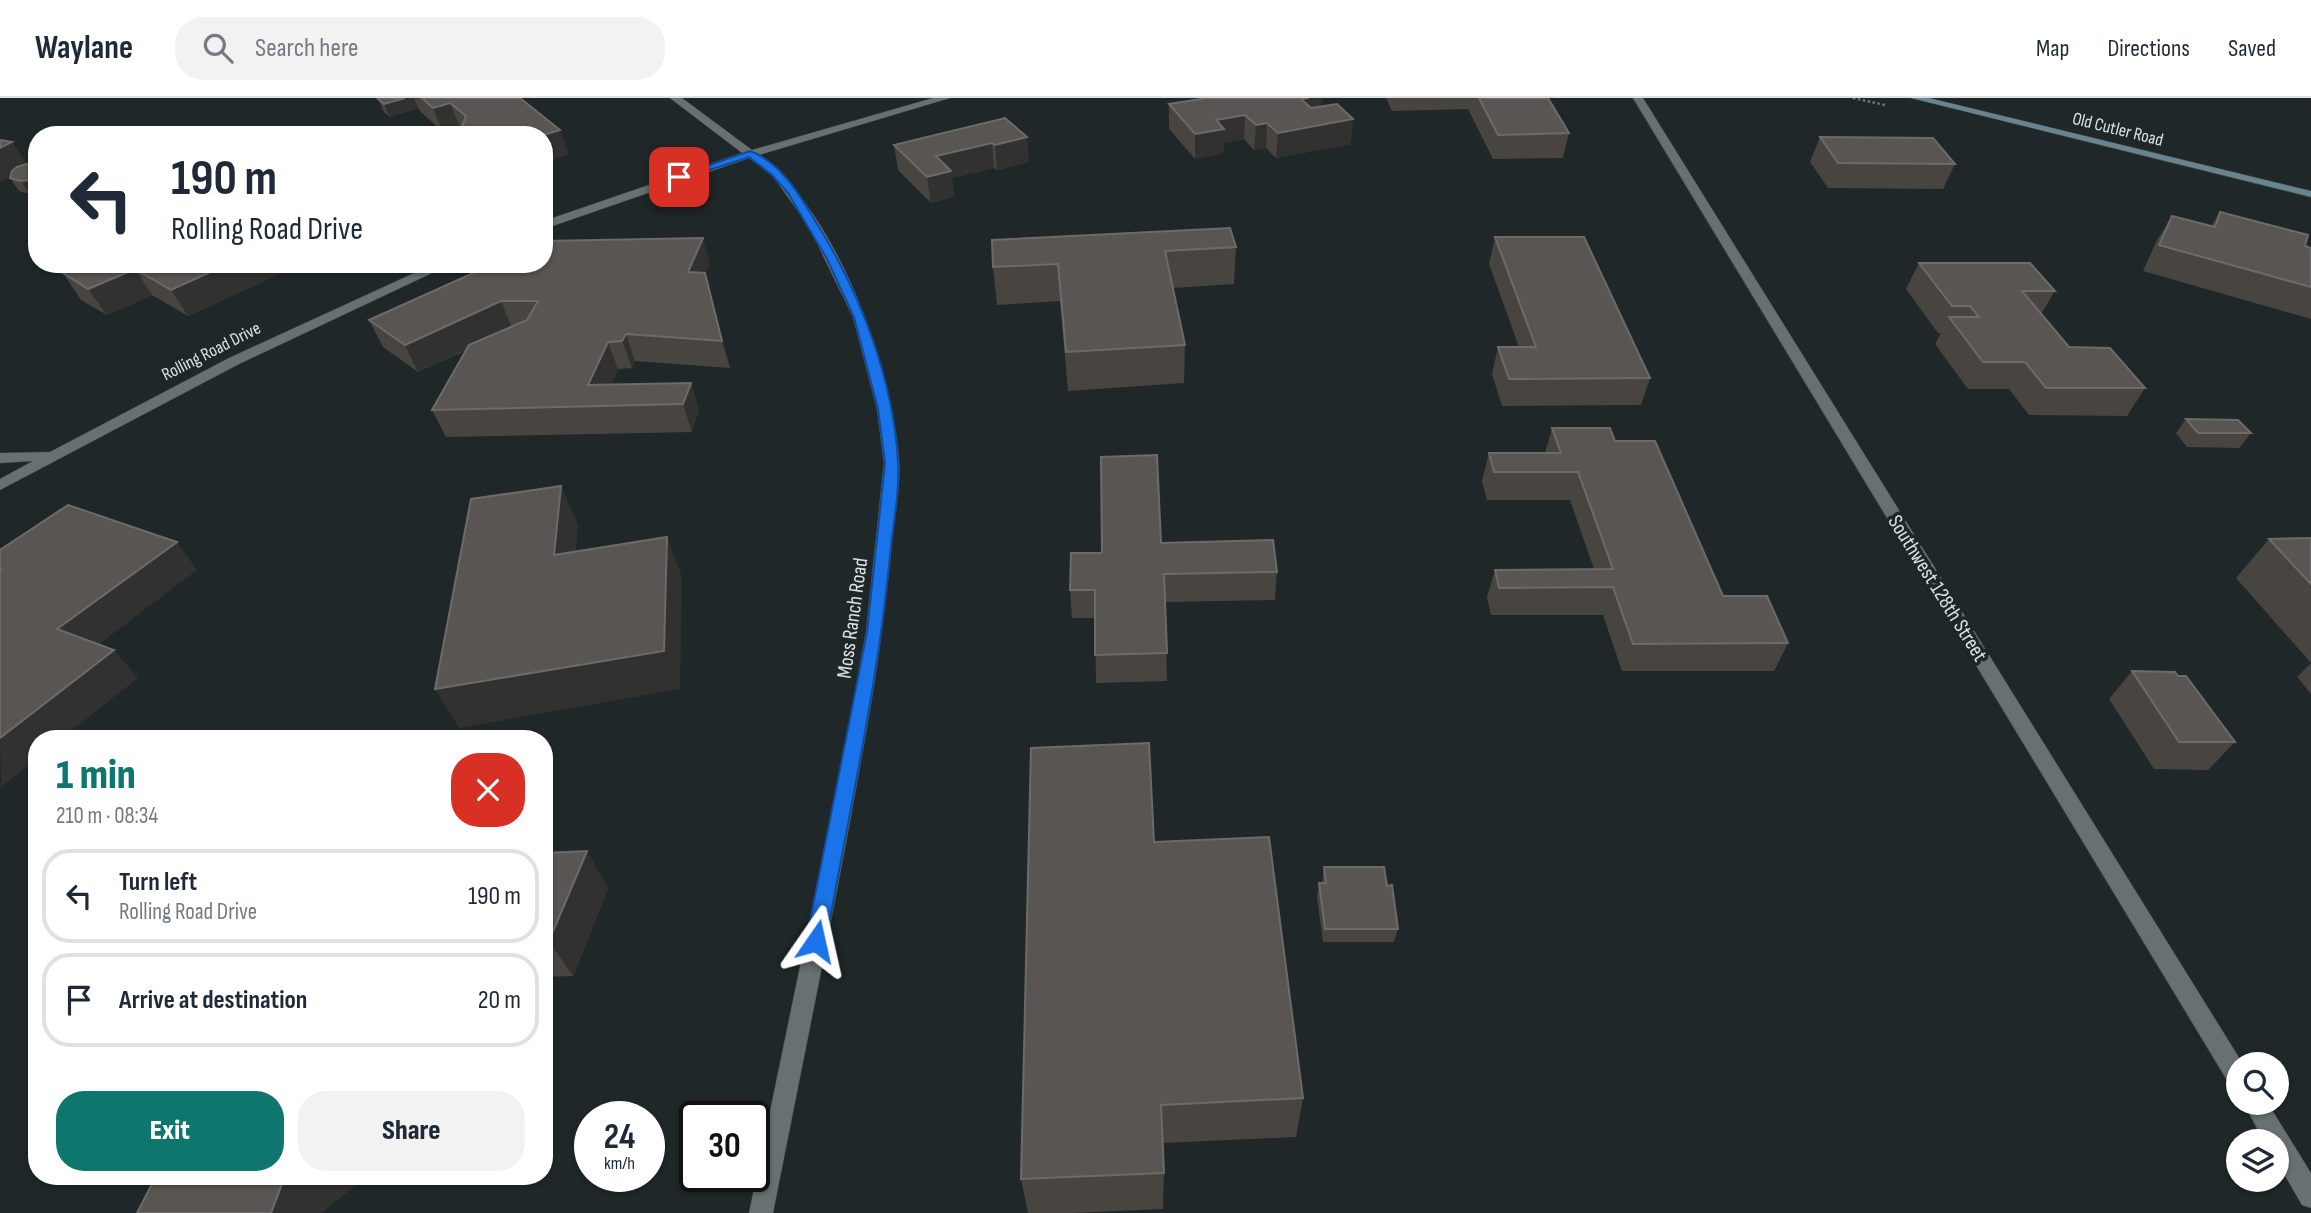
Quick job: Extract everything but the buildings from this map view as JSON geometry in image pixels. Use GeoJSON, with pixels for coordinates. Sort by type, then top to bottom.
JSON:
{"type":"FeatureCollection","features":[{"type":"Feature","properties":{"kind":"main road","name":"Old Cutler Road"},"geometry":{"type":"LineString","coordinates":[[1916,98],[2311,194]]}},
{"type":"Feature","properties":{"kind":"street","name":"Moss Ranch Road"},"geometry":{"type":"LineString","coordinates":[[676,98],[776,173],[792,192],[833,259],[860,317],[884,409],[892,463],[883,570],[873,644],[849,778],[761,1213]]}},
{"type":"Feature","properties":{"kind":"street"},"geometry":{"type":"LineString","coordinates":[[553,222],[750,154],[877,114],[945,98]]}},
{"type":"Feature","properties":{"kind":"street","name":"Southwest 128th Street"},"geometry":{"type":"LineString","coordinates":[[1638,98],[2226,1057]]}},
{"type":"Feature","properties":{"kind":"street","name":"Rolling Road Drive"},"geometry":{"type":"LineString","coordinates":[[0,485],[293,331],[425,273]]}},
{"type":"Feature","properties":{"kind":"street"},"geometry":{"type":"LineString","coordinates":[[0,458],[51,456]]}},
{"type":"Feature","properties":{"kind":"street"},"geometry":{"type":"LineString","coordinates":[[2262,1115],[2311,1196]]}},
{"type":"Feature","properties":{"kind":"route"},"geometry":{"type":"LineString","coordinates":[[679,177],[750,154],[776,173],[814,225],[860,317],[884,409],[892,463],[883,570],[875,632],[849,778],[816,941]]}}]}
